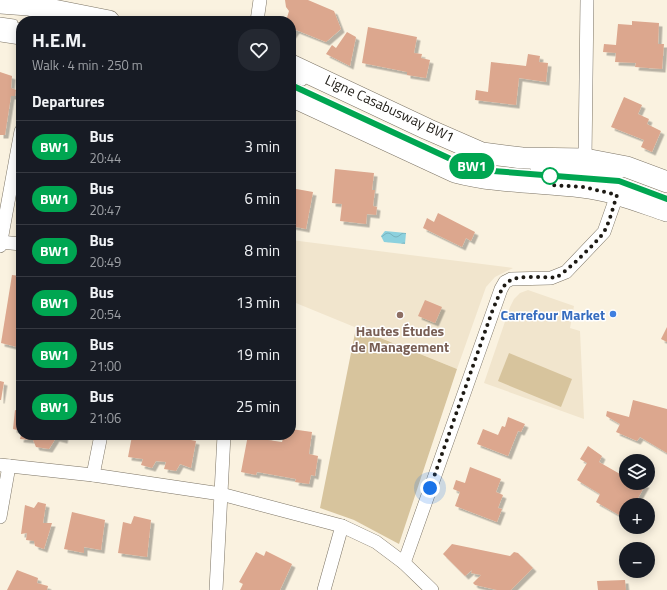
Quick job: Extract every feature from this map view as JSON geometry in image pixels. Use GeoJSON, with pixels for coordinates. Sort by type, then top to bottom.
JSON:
{"type":"FeatureCollection","features":[{"type":"Feature","properties":{"kind":"main road"},"geometry":{"type":"LineString","coordinates":[[0,3],[26,10],[71,16]]}},
{"type":"Feature","properties":{"kind":"main road"},"geometry":{"type":"LineString","coordinates":[[0,31],[16,33]]}},
{"type":"Feature","properties":{"kind":"main road"},"geometry":{"type":"LineString","coordinates":[[296,67],[426,129],[482,153],[515,158],[585,159],[627,167],[667,182]]}},
{"type":"Feature","properties":{"kind":"main road"},"geometry":{"type":"LineString","coordinates":[[296,92],[455,172],[480,179],[584,187],[617,195],[667,211]]}},
{"type":"Feature","properties":{"kind":"street"},"geometry":{"type":"LineString","coordinates":[[258,16],[260,0]]}},
{"type":"Feature","properties":{"kind":"street"},"geometry":{"type":"LineString","coordinates":[[585,159],[587,0]]}},
{"type":"Feature","properties":{"kind":"street"},"geometry":{"type":"LineString","coordinates":[[16,158],[0,243],[16,244]]}},
{"type":"Feature","properties":{"kind":"street"},"geometry":{"type":"LineString","coordinates":[[404,563],[501,289],[505,282],[511,279],[552,278],[566,272],[604,232],[617,195]]}},
{"type":"Feature","properties":{"kind":"street"},"geometry":{"type":"LineString","coordinates":[[93,475],[100,440]]}},
{"type":"Feature","properties":{"kind":"street"},"geometry":{"type":"LineString","coordinates":[[216,590],[224,440]]}},
{"type":"Feature","properties":{"kind":"street"},"geometry":{"type":"LineString","coordinates":[[0,517],[5,465],[93,475],[221,494],[342,526],[376,542],[404,563],[432,590]]}},
{"type":"Feature","properties":{"kind":"street"},"geometry":{"type":"LineString","coordinates":[[324,590],[342,526]]}},
{"type":"Feature","properties":{"kind":"lane"},"geometry":{"type":"LineString","coordinates":[[0,21],[26,10]]}},
{"type":"Feature","properties":{"kind":"lane","name":"Ligne Casabusway BW1"},"geometry":{"type":"LineString","coordinates":[[296,79],[312,86]]}},
{"type":"Feature","properties":{"kind":"lane"},"geometry":{"type":"LineString","coordinates":[[667,192],[619,175],[529,171],[619,181],[667,199]]}},
{"type":"Feature","properties":{"kind":"shaded area","name":"Hautes Études de Management"},"geometry":{"type":"Polygon","coordinates":[[[296,241],[513,268],[495,277],[486,287],[457,369],[296,303],[296,241]]]}},
{"type":"Feature","properties":{"kind":"shaded area","name":"Hautes Études de Management"},"geometry":{"type":"Polygon","coordinates":[[[528,290],[574,306],[570,328],[580,331],[584,419],[484,383],[510,307],[514,299],[520,293],[528,290]]]}},
{"type":"Feature","properties":{"kind":"shaded area"},"geometry":{"type":"Polygon","coordinates":[[[356,328],[457,369],[399,544],[354,520],[320,508],[356,328]]]}},
{"type":"Feature","properties":{"kind":"shaded area"},"geometry":{"type":"Polygon","coordinates":[[[509,353],[572,379],[561,407],[498,381],[509,353]]]}},
{"type":"Feature","properties":{"kind":"water"},"geometry":{"type":"Polygon","coordinates":[[[385,231],[406,233],[405,244],[384,242],[381,236],[385,231]]]}},
{"type":"Feature","properties":{"kind":"building"},"geometry":{"type":"Polygon","coordinates":[[[285,0],[308,0],[334,11],[341,29],[326,42],[296,30],[296,16],[288,16],[289,11],[286,7],[285,0]]]}},
{"type":"Feature","properties":{"kind":"building"},"geometry":{"type":"Polygon","coordinates":[[[632,21],[659,23],[658,44],[664,44],[662,69],[635,67],[636,63],[615,62],[616,53],[603,52],[604,44],[616,45],[618,24],[632,25],[632,21]]]}},
{"type":"Feature","properties":{"kind":"building"},"geometry":{"type":"Polygon","coordinates":[[[368,27],[417,37],[414,53],[422,54],[421,58],[430,60],[426,78],[407,75],[407,72],[362,63],[368,27]]]}},
{"type":"Feature","properties":{"kind":"building"},"geometry":{"type":"Polygon","coordinates":[[[347,32],[356,37],[350,66],[326,54],[332,45],[336,48],[347,32]]]}},
{"type":"Feature","properties":{"kind":"building"},"geometry":{"type":"Polygon","coordinates":[[[528,54],[540,56],[539,62],[548,63],[546,82],[519,78],[516,105],[475,100],[476,90],[488,92],[491,62],[526,66],[528,54]]]}},
{"type":"Feature","properties":{"kind":"building"},"geometry":{"type":"Polygon","coordinates":[[[0,72],[12,76],[11,88],[16,90],[15,96],[11,96],[5,135],[0,135],[0,72]]]}},
{"type":"Feature","properties":{"kind":"building"},"geometry":{"type":"Polygon","coordinates":[[[624,97],[642,105],[638,114],[649,119],[647,124],[661,131],[652,152],[641,147],[644,140],[611,127],[624,97]]]}},
{"type":"Feature","properties":{"kind":"building"},"geometry":{"type":"Polygon","coordinates":[[[335,169],[374,173],[372,190],[375,190],[373,206],[377,207],[376,215],[367,214],[366,224],[340,221],[342,204],[332,203],[335,169]]]}},
{"type":"Feature","properties":{"kind":"building"},"geometry":{"type":"Polygon","coordinates":[[[296,189],[313,192],[306,229],[296,227],[296,189]]]}},
{"type":"Feature","properties":{"kind":"building"},"geometry":{"type":"Polygon","coordinates":[[[438,213],[475,232],[471,241],[466,238],[462,247],[423,228],[427,218],[434,222],[438,213]]]}},
{"type":"Feature","properties":{"kind":"building"},"geometry":{"type":"Polygon","coordinates":[[[12,275],[16,275],[16,347],[1,343],[12,275]]]}},
{"type":"Feature","properties":{"kind":"building"},"geometry":{"type":"Polygon","coordinates":[[[425,300],[442,307],[435,323],[418,316],[425,300]]]}},
{"type":"Feature","properties":{"kind":"building"},"geometry":{"type":"Polygon","coordinates":[[[667,327],[667,342],[661,339],[667,327]]]}},
{"type":"Feature","properties":{"kind":"building"},"geometry":{"type":"Polygon","coordinates":[[[0,381],[4,382],[1,400],[0,400],[0,381]]]}},
{"type":"Feature","properties":{"kind":"building"},"geometry":{"type":"Polygon","coordinates":[[[633,400],[667,409],[667,453],[640,437],[637,441],[616,432],[620,424],[606,416],[607,411],[629,417],[633,400]]]}},
{"type":"Feature","properties":{"kind":"building"},"geometry":{"type":"Polygon","coordinates":[[[15,410],[16,430],[13,429],[15,410]]]}},
{"type":"Feature","properties":{"kind":"building"},"geometry":{"type":"Polygon","coordinates":[[[508,417],[525,424],[521,432],[518,431],[508,456],[477,444],[483,429],[498,435],[502,426],[505,427],[508,417]]]}},
{"type":"Feature","properties":{"kind":"building"},"geometry":{"type":"Polygon","coordinates":[[[296,430],[312,432],[309,454],[318,456],[315,476],[311,475],[309,484],[295,482],[296,479],[257,472],[256,475],[241,472],[247,440],[282,442],[283,440],[296,440],[296,430]]]}},
{"type":"Feature","properties":{"kind":"building"},"geometry":{"type":"Polygon","coordinates":[[[33,440],[55,440],[49,449],[36,447],[33,440]]]}},
{"type":"Feature","properties":{"kind":"building"},"geometry":{"type":"Polygon","coordinates":[[[131,440],[196,441],[191,468],[180,464],[176,471],[164,469],[166,462],[156,461],[152,468],[141,465],[143,459],[128,457],[131,440]]]}},
{"type":"Feature","properties":{"kind":"building"},"geometry":{"type":"Polygon","coordinates":[[[588,446],[602,456],[599,462],[619,473],[619,490],[643,490],[638,498],[619,498],[619,515],[596,502],[600,494],[577,480],[587,463],[580,459],[588,446]]]}},
{"type":"Feature","properties":{"kind":"building"},"geometry":{"type":"Polygon","coordinates":[[[470,467],[501,479],[496,492],[503,495],[498,508],[502,509],[497,522],[455,506],[460,492],[453,489],[456,480],[465,483],[470,467]]]}},
{"type":"Feature","properties":{"kind":"building"},"geometry":{"type":"Polygon","coordinates":[[[38,502],[46,504],[43,523],[52,523],[44,549],[35,546],[34,541],[26,540],[27,533],[21,534],[25,505],[34,508],[38,502]]]}},
{"type":"Feature","properties":{"kind":"building"},"geometry":{"type":"Polygon","coordinates":[[[72,512],[105,520],[101,550],[84,547],[84,553],[64,549],[72,512]]]}},
{"type":"Feature","properties":{"kind":"building"},"geometry":{"type":"Polygon","coordinates":[[[134,516],[151,520],[147,557],[118,553],[123,522],[131,524],[134,516]]]}},
{"type":"Feature","properties":{"kind":"building"},"geometry":{"type":"Polygon","coordinates":[[[452,544],[510,556],[514,552],[518,553],[533,568],[511,590],[497,590],[475,585],[473,583],[481,575],[471,573],[472,570],[465,576],[443,554],[452,544]]]}},
{"type":"Feature","properties":{"kind":"building"},"geometry":{"type":"Polygon","coordinates":[[[266,551],[292,564],[280,590],[240,590],[243,584],[239,582],[256,552],[264,556],[266,551]]]}},
{"type":"Feature","properties":{"kind":"building"},"geometry":{"type":"Polygon","coordinates":[[[17,570],[38,578],[37,583],[48,586],[47,590],[7,590],[17,570]]]}},
{"type":"Feature","properties":{"kind":"building"},"geometry":{"type":"Polygon","coordinates":[[[625,580],[626,590],[598,590],[597,581],[625,580]]]}},
{"type":"Feature","properties":{"kind":"bus line","name":"BW1"},"geometry":{"type":"LineString","coordinates":[[296,87],[455,161],[493,171],[619,181],[667,199]]}},
{"type":"Feature","properties":{"kind":"place","name":"Carrefour Market"},"geometry":{"type":"Point","coordinates":[613,314]}},
{"type":"Feature","properties":{"kind":"place","name":"Hautes Études de Management"},"geometry":{"type":"Point","coordinates":[400,315]}},
{"type":"Feature","properties":{"kind":"route"},"geometry":{"type":"LineString","coordinates":[[430,488],[493,309],[505,282],[511,279],[524,277],[552,278],[566,272],[604,232],[610,218],[617,195],[584,187],[550,185],[550,176]]}}]}
